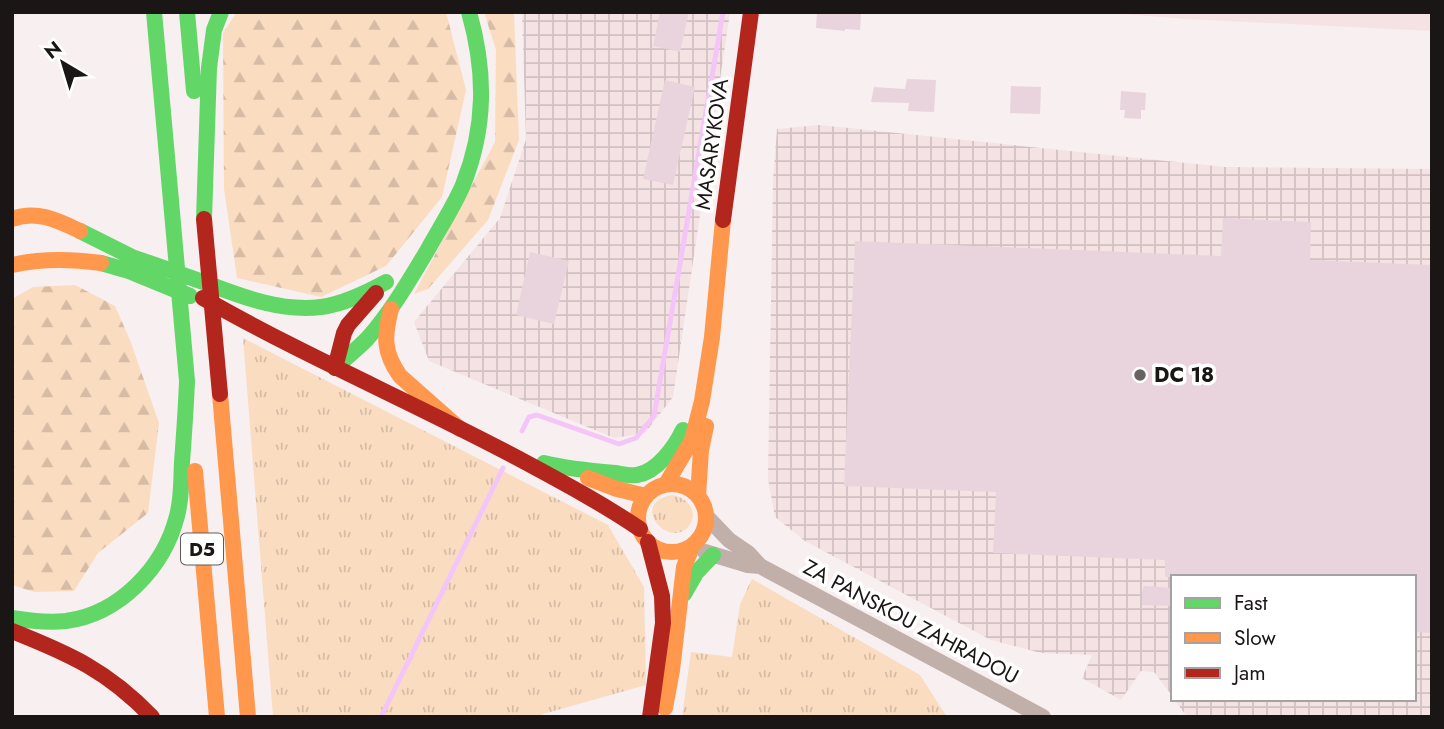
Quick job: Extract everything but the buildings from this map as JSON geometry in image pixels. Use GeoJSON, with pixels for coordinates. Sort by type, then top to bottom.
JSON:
{"type":"FeatureCollection","features":[{"type":"Feature","properties":{"kind":"main road","name":"D5"},"geometry":{"type":"LineString","coordinates":[[154,12],[217,717]]}},
{"type":"Feature","properties":{"kind":"main road","name":"D5"},"geometry":{"type":"LineString","coordinates":[[187,12],[248,717]]}},
{"type":"Feature","properties":{"kind":"main road"},"geometry":{"type":"LineString","coordinates":[[204,219],[209,68],[214,30],[221,12]]}},
{"type":"Feature","properties":{"kind":"main road"},"geometry":{"type":"LineString","coordinates":[[335,368],[369,336],[408,282],[452,209],[464,181],[479,128],[483,80],[481,55],[469,12]]}},
{"type":"Feature","properties":{"kind":"main road","name":"MASARYKOVA"},"geometry":{"type":"LineString","coordinates":[[666,484],[686,452],[695,430],[712,337],[725,202],[751,12]]}},
{"type":"Feature","properties":{"kind":"main road"},"geometry":{"type":"LineString","coordinates":[[12,219],[26,215],[44,215],[80,231],[135,258],[221,309],[335,368],[519,458],[613,510],[658,549],[689,550]]}},
{"type":"Feature","properties":{"kind":"main road"},"geometry":{"type":"LineString","coordinates":[[335,368],[348,325],[386,282],[440,229]]}},
{"type":"Feature","properties":{"kind":"main road"},"geometry":{"type":"LineString","coordinates":[[12,265],[54,258],[101,263],[152,280],[221,309]]}},
{"type":"Feature","properties":{"kind":"main road"},"geometry":{"type":"LineString","coordinates":[[135,258],[261,302],[294,307],[323,307],[341,303],[386,282]]}},
{"type":"Feature","properties":{"kind":"main road"},"geometry":{"type":"LineString","coordinates":[[519,458],[567,469],[624,475],[637,475],[656,465],[674,448],[687,421],[695,390],[700,348],[717,282]]}},
{"type":"Feature","properties":{"kind":"main road","name":"MASARYKOVA"},"geometry":{"type":"LineString","coordinates":[[698,496],[701,450],[719,352],[717,282]]}},
{"type":"Feature","properties":{"kind":"main road"},"geometry":{"type":"LineString","coordinates":[[391,306],[385,339],[386,350],[394,368],[460,429]]}},
{"type":"Feature","properties":{"kind":"main road"},"geometry":{"type":"LineString","coordinates":[[12,618],[55,622],[91,615],[126,595],[147,573],[164,549],[177,514],[187,381]]}},
{"type":"Feature","properties":{"kind":"main road"},"geometry":{"type":"LineString","coordinates":[[567,469],[604,485],[646,496]]}},
{"type":"Feature","properties":{"kind":"main road"},"geometry":{"type":"LineString","coordinates":[[650,717],[663,623],[662,596],[638,518],[639,509],[646,496],[666,484],[684,486],[698,496],[706,516],[702,533],[689,550],[684,567],[672,670],[663,717]]}},
{"type":"Feature","properties":{"kind":"main road"},"geometry":{"type":"LineString","coordinates":[[681,599],[696,573],[713,555]]}},
{"type":"Feature","properties":{"kind":"main road"},"geometry":{"type":"LineString","coordinates":[[12,631],[90,664],[127,691],[152,717]]}},
{"type":"Feature","properties":{"kind":"street","name":"ZA PANSKOU ZAHRADOU"},"geometry":{"type":"LineString","coordinates":[[706,516],[760,566],[1043,717]]}},
{"type":"Feature","properties":{"kind":"street","name":"ZA PANSKOU ZAHRADOU"},"geometry":{"type":"LineString","coordinates":[[689,550],[760,566]]}},
{"type":"Feature","properties":{"kind":"shaded area"},"geometry":{"type":"Polygon","coordinates":[[[522,12],[730,12],[673,397],[645,433],[614,438],[429,361],[414,322],[500,218],[526,139],[522,12]]]}},
{"type":"Feature","properties":{"kind":"shaded area"},"geometry":{"type":"Polygon","coordinates":[[[1099,12],[1432,12],[1432,31],[1186,19],[1099,12]]]}},
{"type":"Feature","properties":{"kind":"shaded area"},"geometry":{"type":"Polygon","coordinates":[[[819,125],[1225,167],[1432,169],[1432,717],[1187,717],[1175,701],[1416,701],[1416,575],[1171,575],[1171,694],[1154,672],[1141,671],[1121,700],[1082,678],[1092,655],[1041,653],[991,640],[805,541],[775,517],[768,479],[773,180],[777,129],[819,125]]]}},
{"type":"Feature","properties":{"kind":"green space"},"geometry":{"type":"Polygon","coordinates":[[[237,12],[446,12],[466,90],[442,197],[386,266],[321,297],[237,278],[224,189],[223,33],[237,12]]]}},
{"type":"Feature","properties":{"kind":"green space"},"geometry":{"type":"Polygon","coordinates":[[[484,12],[514,12],[519,140],[488,220],[428,289],[414,294],[495,142],[496,50],[484,12]]]}},
{"type":"Feature","properties":{"kind":"green space"},"geometry":{"type":"Polygon","coordinates":[[[75,285],[115,306],[159,423],[148,513],[98,553],[74,591],[34,592],[12,585],[12,299],[33,287],[75,285]]]}},
{"type":"Feature","properties":{"kind":"green space"},"geometry":{"type":"Polygon","coordinates":[[[243,338],[608,525],[644,587],[646,685],[539,717],[273,717],[243,338]]]}},
{"type":"Feature","properties":{"kind":"green space"},"geometry":{"type":"Polygon","coordinates":[[[672,495],[678,496],[691,506],[691,522],[680,532],[663,529],[652,514],[653,506],[659,500],[672,495]]]}},
{"type":"Feature","properties":{"kind":"green space"},"geometry":{"type":"Polygon","coordinates":[[[752,579],[920,675],[947,717],[682,717],[691,652],[732,657],[740,604],[752,579]]]}},
{"type":"Feature","properties":{"kind":"waterway"},"geometry":{"type":"LineString","coordinates":[[522,431],[529,417],[537,415],[619,444],[636,438],[654,416],[723,12]]}},
{"type":"Feature","properties":{"kind":"waterway"},"geometry":{"type":"LineString","coordinates":[[381,717],[503,468]]}},
{"type":"Feature","properties":{"kind":"traffic: fast"},"geometry":{"type":"LineString","coordinates":[[154,12],[171,201]]}},
{"type":"Feature","properties":{"kind":"traffic: fast"},"geometry":{"type":"LineString","coordinates":[[187,12],[194,91]]}},
{"type":"Feature","properties":{"kind":"traffic: fast"},"geometry":{"type":"LineString","coordinates":[[204,219],[209,68],[214,30],[221,12]]}},
{"type":"Feature","properties":{"kind":"traffic: fast"},"geometry":{"type":"LineString","coordinates":[[335,368],[367,339],[392,307],[463,185],[476,142],[481,99],[475,34],[469,12]]}},
{"type":"Feature","properties":{"kind":"traffic: fast"},"geometry":{"type":"LineString","coordinates":[[171,201],[187,381]]}},
{"type":"Feature","properties":{"kind":"traffic: fast"},"geometry":{"type":"LineString","coordinates":[[80,231],[148,265]]}},
{"type":"Feature","properties":{"kind":"traffic: fast"},"geometry":{"type":"LineString","coordinates":[[135,258],[248,298],[291,307],[321,307],[338,303],[386,282]]}},
{"type":"Feature","properties":{"kind":"traffic: fast"},"geometry":{"type":"LineString","coordinates":[[101,263],[129,271],[190,296]]}},
{"type":"Feature","properties":{"kind":"traffic: fast"},"geometry":{"type":"LineString","coordinates":[[12,618],[52,622],[86,617],[121,598],[150,570],[171,535],[179,509],[187,381]]}},
{"type":"Feature","properties":{"kind":"traffic: fast"},"geometry":{"type":"LineString","coordinates":[[544,463],[580,470],[637,475],[658,464],[683,430]]}},
{"type":"Feature","properties":{"kind":"traffic: fast"},"geometry":{"type":"LineString","coordinates":[[684,594],[696,573],[713,555]]}},
{"type":"Feature","properties":{"kind":"traffic: slow"},"geometry":{"type":"LineString","coordinates":[[12,219],[38,216],[80,231]]}},
{"type":"Feature","properties":{"kind":"traffic: slow"},"geometry":{"type":"LineString","coordinates":[[666,484],[692,440],[702,401],[712,337],[723,220]]}},
{"type":"Feature","properties":{"kind":"traffic: slow"},"geometry":{"type":"LineString","coordinates":[[12,265],[56,260],[101,263]]}},
{"type":"Feature","properties":{"kind":"traffic: slow"},"geometry":{"type":"LineString","coordinates":[[391,309],[386,344],[394,367],[400,376],[460,429]]}},
{"type":"Feature","properties":{"kind":"traffic: slow"},"geometry":{"type":"LineString","coordinates":[[220,394],[248,717]]}},
{"type":"Feature","properties":{"kind":"traffic: slow"},"geometry":{"type":"LineString","coordinates":[[698,496],[701,450],[706,426]]}},
{"type":"Feature","properties":{"kind":"traffic: slow"},"geometry":{"type":"LineString","coordinates":[[195,471],[217,717]]}},
{"type":"Feature","properties":{"kind":"traffic: slow"},"geometry":{"type":"LineString","coordinates":[[588,478],[646,496]]}},
{"type":"Feature","properties":{"kind":"traffic: slow"},"geometry":{"type":"LineString","coordinates":[[672,484],[685,487],[696,494],[703,505],[706,518],[703,531],[696,542],[685,549],[672,552],[659,549],[648,542],[641,531],[638,518],[641,505],[648,494],[659,487],[672,484]]}},
{"type":"Feature","properties":{"kind":"traffic: slow"},"geometry":{"type":"LineString","coordinates":[[665,708],[684,567],[690,552]]}},
{"type":"Feature","properties":{"kind":"traffic: jam"},"geometry":{"type":"LineString","coordinates":[[723,220],[751,12]]}},
{"type":"Feature","properties":{"kind":"traffic: jam"},"geometry":{"type":"LineString","coordinates":[[204,219],[220,394]]}},
{"type":"Feature","properties":{"kind":"traffic: jam"},"geometry":{"type":"LineString","coordinates":[[335,368],[348,325],[376,293]]}},
{"type":"Feature","properties":{"kind":"traffic: jam"},"geometry":{"type":"LineString","coordinates":[[203,298],[525,462],[598,502],[640,529]]}},
{"type":"Feature","properties":{"kind":"traffic: jam"},"geometry":{"type":"LineString","coordinates":[[648,542],[662,596],[663,623],[650,717]]}},
{"type":"Feature","properties":{"kind":"traffic: jam"},"geometry":{"type":"LineString","coordinates":[[12,631],[87,665],[120,687],[152,717]]}},
{"type":"Feature","properties":{"kind":"place","name":"DC 18"},"geometry":{"type":"Point","coordinates":[1140,375]}}]}
